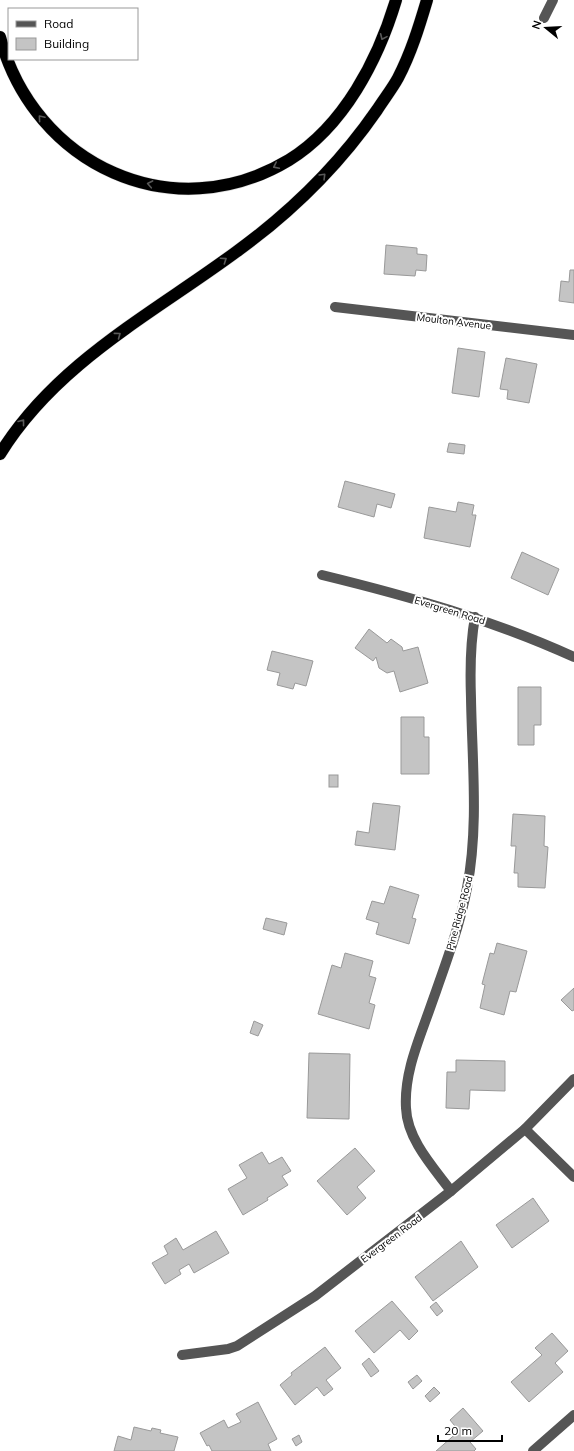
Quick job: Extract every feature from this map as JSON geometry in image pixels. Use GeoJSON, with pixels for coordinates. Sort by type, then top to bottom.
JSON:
{"type":"FeatureCollection","features":[{"type":"Feature","properties":{"kind":"highway"},"geometry":{"type":"LineString","coordinates":[[8,60],[13,72],[32,107],[68,146],[97,165],[125,178],[160,186],[197,188],[216,186],[247,178],[289,160],[317,138],[342,110],[361,81],[383,37],[396,0]]}},
{"type":"Feature","properties":{"kind":"highway"},"geometry":{"type":"LineString","coordinates":[[0,454],[30,413],[64,377],[152,309],[236,252],[304,195],[343,156],[361,133],[398,79],[417,33],[427,0]]}},
{"type":"Feature","properties":{"kind":"highway"},"geometry":{"type":"LineString","coordinates":[[0,38],[8,59]]}},
{"type":"Feature","properties":{"kind":"street"},"geometry":{"type":"LineString","coordinates":[[544,18],[554,0]]}},
{"type":"Feature","properties":{"kind":"street","name":"Moulton Avenue"},"geometry":{"type":"LineString","coordinates":[[335,307],[574,335]]}},
{"type":"Feature","properties":{"kind":"street","name":"Evergreen Road"},"geometry":{"type":"LineString","coordinates":[[322,574],[475,617],[530,637],[574,657]]}},
{"type":"Feature","properties":{"kind":"street","name":"Pine Ridge Road"},"geometry":{"type":"LineString","coordinates":[[451,1191],[427,1159],[411,1130],[406,1114],[406,1094],[415,1052],[457,925],[470,867],[473,819],[471,651],[475,617]]}},
{"type":"Feature","properties":{"kind":"street","name":"Evergreen Road"},"geometry":{"type":"LineString","coordinates":[[182,1355],[228,1349],[257,1334],[315,1296],[451,1191],[525,1129],[574,1079]]}},
{"type":"Feature","properties":{"kind":"street"},"geometry":{"type":"LineString","coordinates":[[525,1129],[574,1177]]}},
{"type":"Feature","properties":{"kind":"street"},"geometry":{"type":"LineString","coordinates":[[533,1451],[574,1415]]}},
{"type":"Feature","properties":{"kind":"building"},"geometry":{"type":"Polygon","coordinates":[[[386,245],[417,248],[417,254],[427,255],[426,271],[416,270],[415,276],[384,274],[386,245]]]}},
{"type":"Feature","properties":{"kind":"building"},"geometry":{"type":"Polygon","coordinates":[[[570,270],[574,270],[574,303],[559,301],[561,281],[569,282],[570,270]]]}},
{"type":"Feature","properties":{"kind":"building"},"geometry":{"type":"Polygon","coordinates":[[[458,348],[485,352],[479,397],[452,393],[458,348]]]}},
{"type":"Feature","properties":{"kind":"building"},"geometry":{"type":"Polygon","coordinates":[[[506,358],[537,364],[529,403],[507,399],[508,390],[500,389],[506,358]]]}},
{"type":"Feature","properties":{"kind":"building"},"geometry":{"type":"Polygon","coordinates":[[[449,443],[465,445],[464,454],[447,452],[449,443]]]}},
{"type":"Feature","properties":{"kind":"building"},"geometry":{"type":"Polygon","coordinates":[[[345,481],[395,494],[391,508],[377,504],[374,517],[338,507],[345,481]]]}},
{"type":"Feature","properties":{"kind":"building"},"geometry":{"type":"Polygon","coordinates":[[[458,502],[474,505],[472,515],[476,515],[470,547],[424,538],[429,507],[456,512],[458,502]]]}},
{"type":"Feature","properties":{"kind":"building"},"geometry":{"type":"Polygon","coordinates":[[[522,552],[559,569],[548,595],[511,578],[522,552]]]}},
{"type":"Feature","properties":{"kind":"building"},"geometry":{"type":"Polygon","coordinates":[[[369,629],[387,643],[391,639],[402,647],[403,651],[418,647],[428,683],[400,692],[394,671],[387,673],[379,668],[376,657],[373,661],[355,648],[369,629]]]}},
{"type":"Feature","properties":{"kind":"building"},"geometry":{"type":"Polygon","coordinates":[[[272,651],[313,661],[306,686],[295,683],[293,689],[277,685],[280,673],[267,670],[272,651]]]}},
{"type":"Feature","properties":{"kind":"building"},"geometry":{"type":"Polygon","coordinates":[[[518,687],[541,687],[541,725],[534,725],[534,745],[518,745],[518,687]]]}},
{"type":"Feature","properties":{"kind":"building"},"geometry":{"type":"Polygon","coordinates":[[[401,717],[424,717],[424,737],[429,737],[429,774],[401,774],[401,717]]]}},
{"type":"Feature","properties":{"kind":"building"},"geometry":{"type":"Polygon","coordinates":[[[329,775],[338,775],[338,787],[329,787],[329,775]]]}},
{"type":"Feature","properties":{"kind":"building"},"geometry":{"type":"Polygon","coordinates":[[[373,803],[400,806],[395,850],[355,845],[357,831],[369,833],[373,803]]]}},
{"type":"Feature","properties":{"kind":"building"},"geometry":{"type":"Polygon","coordinates":[[[513,814],[545,816],[544,846],[548,847],[545,888],[518,887],[518,873],[514,873],[516,846],[511,846],[513,814]]]}},
{"type":"Feature","properties":{"kind":"building"},"geometry":{"type":"Polygon","coordinates":[[[390,886],[419,895],[412,918],[416,919],[409,944],[376,934],[379,923],[366,919],[372,901],[384,904],[390,886]]]}},
{"type":"Feature","properties":{"kind":"building"},"geometry":{"type":"Polygon","coordinates":[[[266,918],[287,923],[284,935],[263,929],[266,918]]]}},
{"type":"Feature","properties":{"kind":"building"},"geometry":{"type":"Polygon","coordinates":[[[497,943],[527,951],[516,992],[510,991],[504,1015],[480,1008],[485,985],[482,984],[490,953],[494,954],[497,943]]]}},
{"type":"Feature","properties":{"kind":"building"},"geometry":{"type":"Polygon","coordinates":[[[345,953],[373,961],[369,976],[376,978],[369,1003],[375,1005],[369,1029],[318,1014],[332,965],[341,968],[345,953]]]}},
{"type":"Feature","properties":{"kind":"building"},"geometry":{"type":"Polygon","coordinates":[[[574,988],[574,1010],[572,1011],[561,1000],[574,988]]]}},
{"type":"Feature","properties":{"kind":"building"},"geometry":{"type":"Polygon","coordinates":[[[254,1021],[263,1025],[258,1036],[250,1033],[254,1021]]]}},
{"type":"Feature","properties":{"kind":"building"},"geometry":{"type":"Polygon","coordinates":[[[309,1053],[350,1054],[349,1119],[307,1118],[309,1053]]]}},
{"type":"Feature","properties":{"kind":"building"},"geometry":{"type":"Polygon","coordinates":[[[456,1060],[505,1061],[505,1091],[470,1090],[469,1109],[446,1108],[447,1072],[456,1072],[456,1060]]]}},
{"type":"Feature","properties":{"kind":"building"},"geometry":{"type":"Polygon","coordinates":[[[355,1148],[375,1171],[357,1187],[366,1198],[347,1215],[317,1181],[355,1148]]]}},
{"type":"Feature","properties":{"kind":"building"},"geometry":{"type":"Polygon","coordinates":[[[262,1152],[269,1164],[282,1157],[291,1171],[282,1176],[288,1185],[267,1198],[268,1200],[243,1215],[228,1189],[247,1178],[239,1165],[262,1152]]]}},
{"type":"Feature","properties":{"kind":"building"},"geometry":{"type":"Polygon","coordinates":[[[533,1198],[549,1221],[512,1248],[496,1225],[533,1198]]]}},
{"type":"Feature","properties":{"kind":"building"},"geometry":{"type":"Polygon","coordinates":[[[216,1231],[229,1253],[194,1273],[189,1264],[179,1270],[181,1274],[165,1284],[152,1263],[168,1254],[164,1246],[176,1238],[183,1250],[216,1231]]]}},
{"type":"Feature","properties":{"kind":"building"},"geometry":{"type":"Polygon","coordinates":[[[461,1241],[478,1267],[433,1301],[415,1277],[461,1241]]]}},
{"type":"Feature","properties":{"kind":"building"},"geometry":{"type":"Polygon","coordinates":[[[392,1301],[418,1331],[409,1340],[400,1330],[374,1353],[355,1331],[392,1301]]]}},
{"type":"Feature","properties":{"kind":"building"},"geometry":{"type":"Polygon","coordinates":[[[436,1302],[443,1311],[437,1316],[430,1307],[436,1302]]]}},
{"type":"Feature","properties":{"kind":"building"},"geometry":{"type":"Polygon","coordinates":[[[552,1333],[568,1351],[555,1363],[563,1372],[529,1402],[511,1382],[542,1355],[535,1348],[552,1333]]]}},
{"type":"Feature","properties":{"kind":"building"},"geometry":{"type":"Polygon","coordinates":[[[325,1347],[341,1368],[326,1380],[333,1389],[324,1396],[317,1387],[295,1405],[280,1385],[292,1375],[291,1373],[325,1347]]]}},
{"type":"Feature","properties":{"kind":"building"},"geometry":{"type":"Polygon","coordinates":[[[369,1358],[379,1371],[371,1377],[362,1364],[369,1358]]]}},
{"type":"Feature","properties":{"kind":"building"},"geometry":{"type":"Polygon","coordinates":[[[417,1375],[422,1381],[413,1389],[408,1382],[417,1375]]]}},
{"type":"Feature","properties":{"kind":"building"},"geometry":{"type":"Polygon","coordinates":[[[434,1387],[440,1393],[430,1402],[425,1396],[434,1387]]]}},
{"type":"Feature","properties":{"kind":"building"},"geometry":{"type":"Polygon","coordinates":[[[258,1402],[277,1439],[268,1444],[271,1451],[212,1451],[209,1445],[207,1446],[200,1433],[224,1420],[228,1428],[241,1422],[236,1414],[258,1402]]]}},
{"type":"Feature","properties":{"kind":"building"},"geometry":{"type":"Polygon","coordinates":[[[463,1408],[483,1431],[470,1442],[476,1449],[474,1451],[436,1451],[459,1431],[450,1420],[463,1408]]]}},
{"type":"Feature","properties":{"kind":"building"},"geometry":{"type":"Polygon","coordinates":[[[134,1427],[151,1431],[152,1428],[161,1430],[160,1433],[178,1437],[174,1451],[114,1451],[118,1436],[131,1440],[134,1427]]]}},
{"type":"Feature","properties":{"kind":"building"},"geometry":{"type":"Polygon","coordinates":[[[299,1435],[302,1442],[296,1446],[292,1439],[299,1435]]]}}]}
